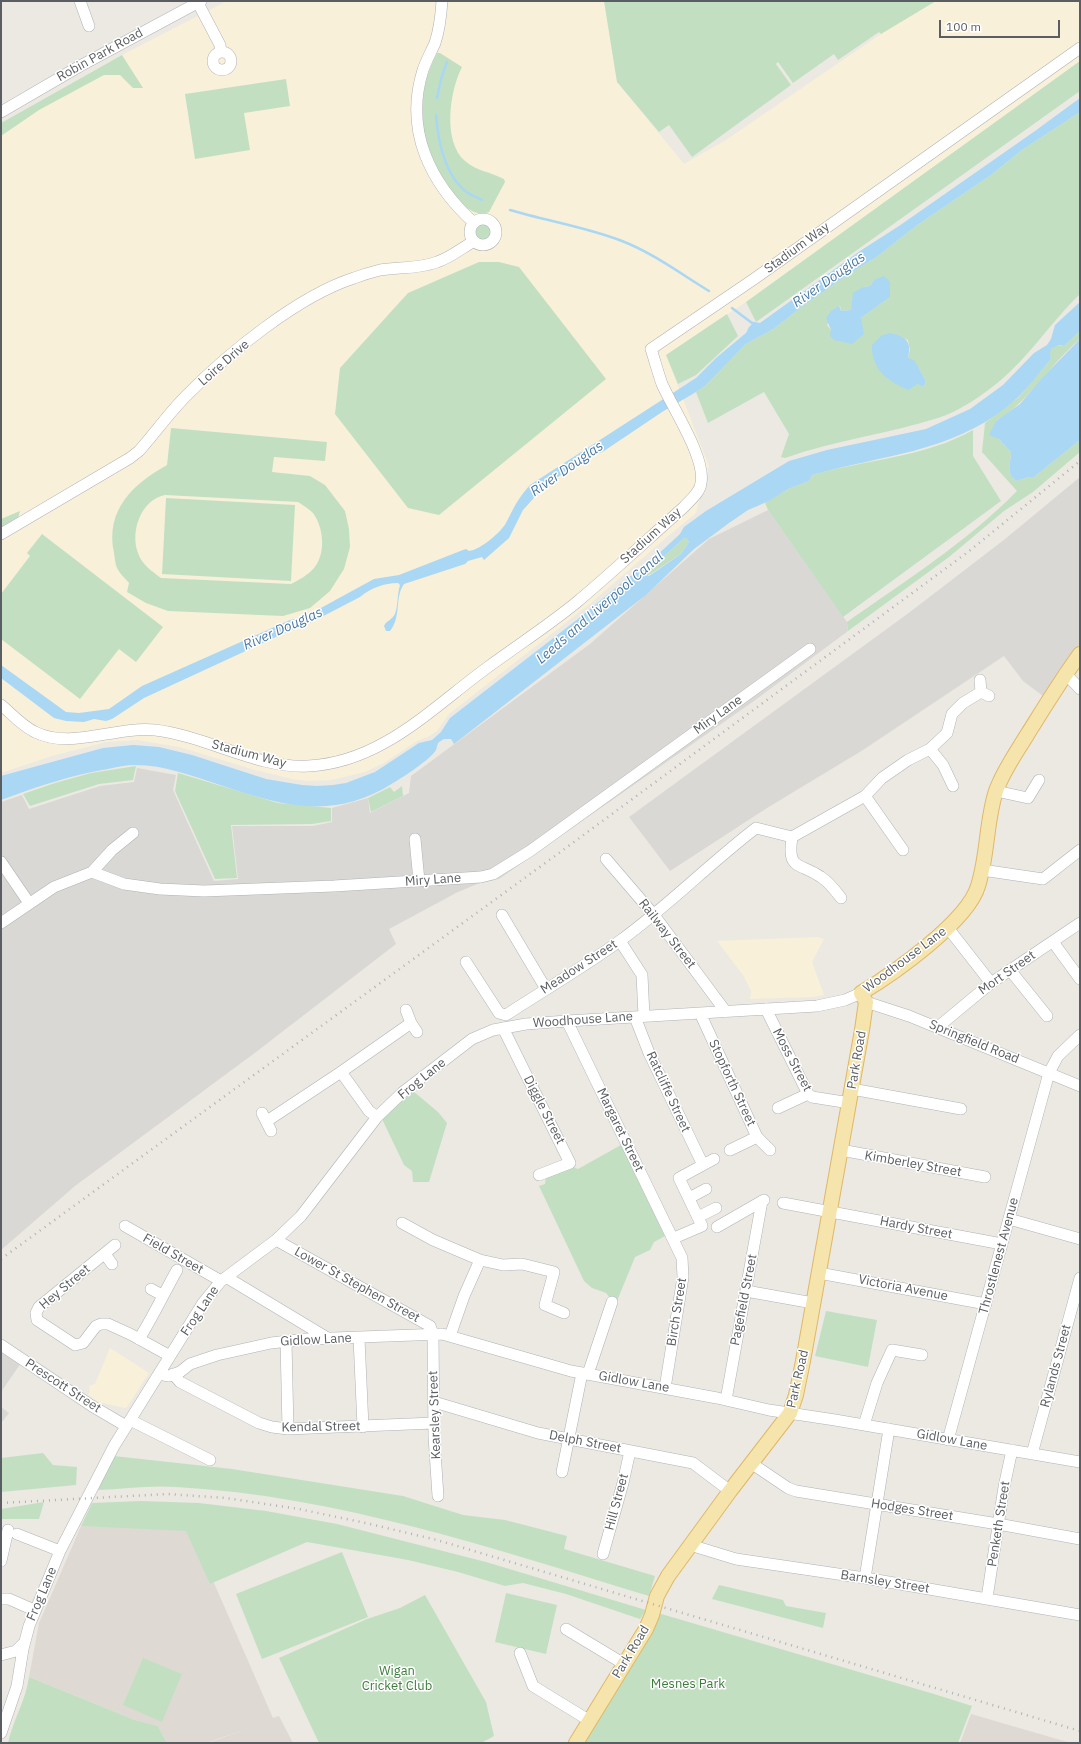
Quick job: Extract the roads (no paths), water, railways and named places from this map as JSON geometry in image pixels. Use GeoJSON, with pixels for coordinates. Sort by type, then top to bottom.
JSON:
{"type":"FeatureCollection","features":[{"type":"Feature","properties":{"kind":"main road","name":"Woodhouse Lane"},"geometry":{"type":"LineString","coordinates":[[863,998],[948,928],[962,913],[975,894],[982,870],[996,791],[1006,770],[1066,673],[1080,654]]}},
{"type":"Feature","properties":{"kind":"main road","name":"Park Road"},"geometry":{"type":"LineString","coordinates":[[576,1743],[649,1623],[661,1587],[730,1490],[790,1413],[800,1380],[850,1103],[863,998]]}},
{"type":"Feature","properties":{"kind":"street"},"geometry":{"type":"LineString","coordinates":[[80,1],[89,26]]}},
{"type":"Feature","properties":{"kind":"street"},"geometry":{"type":"LineString","coordinates":[[200,2],[220,45],[221,52]]}},
{"type":"Feature","properties":{"kind":"street","name":"Robin Park Road"},"geometry":{"type":"LineString","coordinates":[[1,112],[80,66],[200,2]]}},
{"type":"Feature","properties":{"kind":"street"},"geometry":{"type":"LineString","coordinates":[[442,2],[441,22],[435,43],[423,69],[419,84],[417,124],[425,155],[436,178],[448,196],[474,222]]}},
{"type":"Feature","properties":{"kind":"street","name":"Stadium Way"},"geometry":{"type":"LineString","coordinates":[[1,705],[28,728],[43,735],[58,739],[75,739],[121,731],[151,730],[186,736],[275,764],[306,766],[322,765],[358,757],[379,747],[428,713],[576,603],[684,507],[697,493],[701,484],[702,474],[697,456],[662,384],[651,350],[763,273],[962,130],[1080,48]]}},
{"type":"Feature","properties":{"kind":"street"},"geometry":{"type":"LineString","coordinates":[[481,219],[488,220],[493,225],[495,232],[493,239],[486,244],[474,241],[470,234],[474,222],[481,219]]}},
{"type":"Feature","properties":{"kind":"street","name":"Loire Drive"},"geometry":{"type":"LineString","coordinates":[[1,534],[130,458],[139,451],[182,400],[213,370],[238,349],[291,310],[332,287],[353,278],[380,270],[411,268],[437,263],[474,241]]}},
{"type":"Feature","properties":{"kind":"street","name":"Miry Lane"},"geometry":{"type":"LineString","coordinates":[[92,872],[124,884],[160,889],[204,891],[419,881],[481,877],[493,874],[530,851],[810,649]]}},
{"type":"Feature","properties":{"kind":"street"},"geometry":{"type":"LineString","coordinates":[[1066,673],[1080,689]]}},
{"type":"Feature","properties":{"kind":"street"},"geometry":{"type":"LineString","coordinates":[[841,898],[830,884],[821,877],[801,868],[793,861],[790,852],[792,837],[865,796],[882,778],[908,760],[930,749],[947,733],[952,714],[963,703],[985,694],[980,680]]}},
{"type":"Feature","properties":{"kind":"street"},"geometry":{"type":"LineString","coordinates":[[930,749],[943,765],[953,786]]}},
{"type":"Feature","properties":{"kind":"street"},"geometry":{"type":"LineString","coordinates":[[996,791],[1028,798],[1039,780]]}},
{"type":"Feature","properties":{"kind":"street"},"geometry":{"type":"LineString","coordinates":[[865,796],[903,850]]}},
{"type":"Feature","properties":{"kind":"street","name":"Meadow Street"},"geometry":{"type":"LineString","coordinates":[[466,962],[499,1013],[506,1015],[620,941],[654,915],[729,849],[756,828],[792,837]]}},
{"type":"Feature","properties":{"kind":"street"},"geometry":{"type":"LineString","coordinates":[[1,923],[54,887],[92,872],[112,850],[133,833]]}},
{"type":"Feature","properties":{"kind":"street"},"geometry":{"type":"LineString","coordinates":[[415,839],[419,881]]}},
{"type":"Feature","properties":{"kind":"street"},"geometry":{"type":"LineString","coordinates":[[982,870],[1043,879],[1080,850]]}},
{"type":"Feature","properties":{"kind":"street","name":"Railway Street"},"geometry":{"type":"LineString","coordinates":[[606,859],[654,915],[726,1012]]}},
{"type":"Feature","properties":{"kind":"street"},"geometry":{"type":"LineString","coordinates":[[1,862],[29,903]]}},
{"type":"Feature","properties":{"kind":"street"},"geometry":{"type":"LineString","coordinates":[[502,915],[546,989]]}},
{"type":"Feature","properties":{"kind":"street","name":"Mort Street"},"geometry":{"type":"LineString","coordinates":[[938,1027],[991,983],[1080,923]]}},
{"type":"Feature","properties":{"kind":"street"},"geometry":{"type":"LineString","coordinates":[[948,928],[991,983]]}},
{"type":"Feature","properties":{"kind":"street","name":"Ratcliffe Street"},"geometry":{"type":"LineString","coordinates":[[620,941],[642,975],[640,1017],[649,1053],[703,1165]]}},
{"type":"Feature","properties":{"kind":"street"},"geometry":{"type":"LineString","coordinates":[[1053,942],[1080,979]]}},
{"type":"Feature","properties":{"kind":"street"},"geometry":{"type":"LineString","coordinates":[[1010,970],[1047,1016]]}},
{"type":"Feature","properties":{"kind":"street","name":"Woodhouse Lane"},"geometry":{"type":"LineString","coordinates":[[484,1033],[526,1024],[766,1009],[826,1004],[863,998]]}},
{"type":"Feature","properties":{"kind":"street","name":"Springfield Road"},"geometry":{"type":"LineString","coordinates":[[863,998],[938,1027],[1080,1086]]}},
{"type":"Feature","properties":{"kind":"street","name":"Moss Street"},"geometry":{"type":"LineString","coordinates":[[766,1009],[808,1094],[812,1097],[850,1103]]}},
{"type":"Feature","properties":{"kind":"street"},"geometry":{"type":"LineString","coordinates":[[267,1121],[341,1072],[414,1027],[406,1010]]}},
{"type":"Feature","properties":{"kind":"street","name":"Stopforth Street"},"geometry":{"type":"LineString","coordinates":[[700,1013],[757,1137],[770,1150]]}},
{"type":"Feature","properties":{"kind":"street","name":"Margaret Street"},"geometry":{"type":"LineString","coordinates":[[567,1021],[674,1238]]}},
{"type":"Feature","properties":{"kind":"street","name":"Diggle Street"},"geometry":{"type":"LineString","coordinates":[[503,1028],[570,1163],[539,1175]]}},
{"type":"Feature","properties":{"kind":"street","name":"Frog Lane"},"geometry":{"type":"LineString","coordinates":[[1,1733],[17,1686],[25,1642],[34,1610],[60,1551],[102,1467],[203,1303],[223,1279],[276,1240],[301,1216],[377,1117],[403,1092],[459,1049],[484,1033]]}},
{"type":"Feature","properties":{"kind":"street","name":"Throstlenest Avenue"},"geometry":{"type":"LineString","coordinates":[[948,1440],[1049,1073],[1058,1056],[1080,1035]]}},
{"type":"Feature","properties":{"kind":"street"},"geometry":{"type":"LineString","coordinates":[[341,1072],[369,1110],[377,1117]]}},
{"type":"Feature","properties":{"kind":"street"},"geometry":{"type":"LineString","coordinates":[[852,1089],[961,1109]]}},
{"type":"Feature","properties":{"kind":"street"},"geometry":{"type":"LineString","coordinates":[[778,1108],[808,1094]]}},
{"type":"Feature","properties":{"kind":"street"},"geometry":{"type":"LineString","coordinates":[[730,1150],[757,1137]]}},
{"type":"Feature","properties":{"kind":"street","name":"Kimberley Street"},"geometry":{"type":"LineString","coordinates":[[841,1150],[985,1177]]}},
{"type":"Feature","properties":{"kind":"street"},"geometry":{"type":"LineString","coordinates":[[674,1238],[702,1226],[679,1178],[714,1160]]}},
{"type":"Feature","properties":{"kind":"street"},"geometry":{"type":"LineString","coordinates":[[689,1198],[706,1189]]}},
{"type":"Feature","properties":{"kind":"street","name":"Pagefield Street"},"geometry":{"type":"LineString","coordinates":[[717,1227],[763,1201],[726,1400]]}},
{"type":"Feature","properties":{"kind":"street","name":"Hardy Street"},"geometry":{"type":"LineString","coordinates":[[783,1203],[1002,1244]]}},
{"type":"Feature","properties":{"kind":"street"},"geometry":{"type":"LineString","coordinates":[[698,1217],[716,1208]]}},
{"type":"Feature","properties":{"kind":"street"},"geometry":{"type":"LineString","coordinates":[[1009,1219],[1080,1239]]}},
{"type":"Feature","properties":{"kind":"street"},"geometry":{"type":"LineString","coordinates":[[402,1224],[433,1240],[480,1260],[503,1265],[522,1264],[554,1272],[545,1305],[564,1314]]}},
{"type":"Feature","properties":{"kind":"street","name":"Field Street"},"geometry":{"type":"LineString","coordinates":[[125,1226],[330,1339]]}},
{"type":"Feature","properties":{"kind":"street","name":"Birch Street"},"geometry":{"type":"LineString","coordinates":[[665,1388],[684,1268],[682,1258],[674,1238]]}},
{"type":"Feature","properties":{"kind":"street","name":"Lower St Stephen Street"},"geometry":{"type":"LineString","coordinates":[[276,1240],[415,1316],[430,1326],[433,1334]]}},
{"type":"Feature","properties":{"kind":"street","name":"Hey Street"},"geometry":{"type":"LineString","coordinates":[[116,1245],[40,1305],[37,1310],[36,1319],[41,1324],[75,1345],[83,1343],[94,1327],[101,1324],[108,1324],[139,1339]]}},
{"type":"Feature","properties":{"kind":"street"},"geometry":{"type":"LineString","coordinates":[[104,1254],[112,1264]]}},
{"type":"Feature","properties":{"kind":"street"},"geometry":{"type":"LineString","coordinates":[[450,1336],[464,1296],[480,1260]]}},
{"type":"Feature","properties":{"kind":"street"},"geometry":{"type":"LineString","coordinates":[[139,1339],[152,1318],[162,1295],[177,1270]]}},
{"type":"Feature","properties":{"kind":"street","name":"Victoria Avenue"},"geometry":{"type":"LineString","coordinates":[[819,1273],[986,1304]]}},
{"type":"Feature","properties":{"kind":"street","name":"Rylands Street"},"geometry":{"type":"LineString","coordinates":[[1032,1454],[1080,1278]]}},
{"type":"Feature","properties":{"kind":"street"},"geometry":{"type":"LineString","coordinates":[[152,1289],[162,1295]]}},
{"type":"Feature","properties":{"kind":"street"},"geometry":{"type":"LineString","coordinates":[[746,1291],[813,1303]]}},
{"type":"Feature","properties":{"kind":"street"},"geometry":{"type":"LineString","coordinates":[[562,1472],[568,1439],[585,1373],[612,1302]]}},
{"type":"Feature","properties":{"kind":"street","name":"Gidlow Lane"},"geometry":{"type":"LineString","coordinates":[[173,1374],[190,1364],[217,1355],[286,1341],[433,1334],[450,1336],[556,1368],[726,1400],[769,1410],[1080,1462]]}},
{"type":"Feature","properties":{"kind":"street","name":"Kearsley Street"},"geometry":{"type":"LineString","coordinates":[[433,1334],[434,1422],[438,1496]]}},
{"type":"Feature","properties":{"kind":"street"},"geometry":{"type":"LineString","coordinates":[[359,1338],[363,1427]]}},
{"type":"Feature","properties":{"kind":"street","name":"Gidlow Lane"},"geometry":{"type":"LineString","coordinates":[[139,1339],[176,1365],[190,1364]]}},
{"type":"Feature","properties":{"kind":"street"},"geometry":{"type":"LineString","coordinates":[[286,1341],[288,1429]]}},
{"type":"Feature","properties":{"kind":"street","name":"Prescott Street"},"geometry":{"type":"LineString","coordinates":[[1,1345],[89,1404],[210,1460]]}},
{"type":"Feature","properties":{"kind":"street"},"geometry":{"type":"LineString","coordinates":[[864,1425],[878,1383],[892,1350],[922,1355]]}},
{"type":"Feature","properties":{"kind":"street"},"geometry":{"type":"LineString","coordinates":[[159,1374],[166,1376],[173,1374]]}},
{"type":"Feature","properties":{"kind":"street","name":"Kendal Street"},"geometry":{"type":"LineString","coordinates":[[173,1374],[180,1382],[259,1423],[272,1427],[288,1429],[363,1427],[434,1422]]}},
{"type":"Feature","properties":{"kind":"street","name":"Delph Street"},"geometry":{"type":"LineString","coordinates":[[434,1402],[538,1433],[693,1463],[730,1490]]}},
{"type":"Feature","properties":{"kind":"street"},"geometry":{"type":"LineString","coordinates":[[865,1578],[889,1429]]}},
{"type":"Feature","properties":{"kind":"street","name":"Penketh Street"},"geometry":{"type":"LineString","coordinates":[[987,1598],[998,1524],[1012,1450]]}},
{"type":"Feature","properties":{"kind":"street","name":"Hill Street"},"geometry":{"type":"LineString","coordinates":[[603,1554],[624,1483],[630,1451]]}},
{"type":"Feature","properties":{"kind":"street","name":"Hodges Street"},"geometry":{"type":"LineString","coordinates":[[751,1463],[788,1488],[876,1505],[998,1524],[1080,1539]]}},
{"type":"Feature","properties":{"kind":"street"},"geometry":{"type":"LineString","coordinates":[[1,1561],[3,1548],[12,1532],[60,1551]]}},
{"type":"Feature","properties":{"kind":"street","name":"Barnsley Street"},"geometry":{"type":"LineString","coordinates":[[690,1545],[736,1558],[987,1598],[1080,1615]]}},
{"type":"Feature","properties":{"kind":"street"},"geometry":{"type":"LineString","coordinates":[[1,1599],[10,1599],[34,1610]]}},
{"type":"Feature","properties":{"kind":"street"},"geometry":{"type":"LineString","coordinates":[[566,1629],[624,1664]]}},
{"type":"Feature","properties":{"kind":"street"},"geometry":{"type":"LineString","coordinates":[[1,1655],[18,1650],[25,1642]]}},
{"type":"Feature","properties":{"kind":"street"},"geometry":{"type":"LineString","coordinates":[[520,1653],[533,1686],[590,1721]]}},
{"type":"Feature","properties":{"kind":"street"},"geometry":{"type":"LineString","coordinates":[[1,1661],[8,1662],[20,1668]]}},
{"type":"Feature","properties":{"kind":"water","name":"River Douglas"},"geometry":{"type":"Polygon","coordinates":[[[1080,98],[1080,112],[1022,150],[991,175],[916,226],[878,256],[800,308],[775,328],[746,344],[706,385],[662,412],[604,451],[583,461],[550,482],[523,510],[509,538],[484,560],[482,557],[468,561],[465,564],[404,584],[399,595],[396,619],[390,631],[386,631],[384,626],[395,614],[397,608],[400,585],[398,583],[383,585],[373,589],[310,623],[291,630],[144,698],[112,719],[106,721],[94,719],[84,722],[66,721],[54,718],[1,678],[1,665],[66,712],[79,713],[109,709],[142,686],[290,620],[308,615],[374,579],[399,575],[466,549],[469,551],[474,550],[490,540],[500,530],[530,485],[696,378],[716,358],[746,333],[752,324],[749,321],[760,323],[860,251],[899,226],[1080,98]]]}},
{"type":"Feature","properties":{"kind":"water"},"geometry":{"type":"Polygon","coordinates":[[[884,276],[890,282],[890,297],[861,318],[864,334],[852,344],[834,340],[830,336],[831,330],[826,318],[831,311],[839,306],[841,311],[851,310],[853,293],[863,287],[870,286],[874,280],[884,276]]]}},
{"type":"Feature","properties":{"kind":"water","name":"Leeds and Liverpool Canal"},"geometry":{"type":"Polygon","coordinates":[[[1080,302],[1080,331],[1064,346],[1059,345],[1052,348],[1050,353],[1051,359],[1026,389],[1008,406],[986,422],[963,434],[914,451],[812,475],[809,481],[788,489],[769,501],[748,510],[694,549],[646,595],[454,744],[451,739],[444,739],[439,742],[433,754],[423,763],[397,781],[371,795],[350,802],[329,806],[286,804],[243,793],[178,772],[146,765],[128,765],[67,778],[1,800],[1,776],[103,748],[133,745],[159,747],[192,755],[266,779],[302,785],[317,786],[346,783],[375,772],[419,743],[432,740],[441,732],[450,718],[578,619],[629,577],[643,568],[680,534],[684,527],[706,511],[789,461],[827,450],[926,429],[970,409],[1003,385],[1034,353],[1047,345],[1051,339],[1055,325],[1080,302]],[[684,538],[646,573],[646,576],[649,576],[681,554],[689,542],[686,538],[684,538]]]}},
{"type":"Feature","properties":{"kind":"water"},"geometry":{"type":"Polygon","coordinates":[[[891,333],[901,336],[907,341],[909,347],[908,358],[914,360],[926,381],[923,387],[917,384],[909,390],[901,387],[888,379],[878,368],[874,361],[872,345],[882,335],[891,333]]]}},
{"type":"Feature","properties":{"kind":"water"},"geometry":{"type":"Polygon","coordinates":[[[1080,339],[1080,440],[1034,477],[1016,481],[1009,468],[1011,452],[999,439],[989,435],[996,421],[1020,404],[1044,376],[1080,339]]]}},
{"type":"Feature","properties":{"kind":"waterway"},"geometry":{"type":"LineString","coordinates":[[437,98],[441,79],[447,62]]}},
{"type":"Feature","properties":{"kind":"waterway"},"geometry":{"type":"LineString","coordinates":[[436,115],[438,135],[447,166],[458,184],[465,191],[482,200]]}},
{"type":"Feature","properties":{"kind":"waterway"},"geometry":{"type":"LineString","coordinates":[[510,210],[595,232],[622,241],[656,258],[709,291]]}},
{"type":"Feature","properties":{"kind":"waterway"},"geometry":{"type":"LineString","coordinates":[[732,308],[752,323]]}},
{"type":"Feature","properties":{"kind":"railway"},"geometry":{"type":"LineString","coordinates":[[1,1259],[559,853],[968,552],[1080,461]]}},
{"type":"Feature","properties":{"kind":"railway"},"geometry":{"type":"LineString","coordinates":[[1,1503],[167,1494],[226,1498],[299,1509],[370,1524],[437,1540],[1080,1731]]}},
{"type":"Feature","properties":{"kind":"park label","name":"Wigan Cricket Club"},"geometry":{"type":"Point","coordinates":[397,1678]}},
{"type":"Feature","properties":{"kind":"park label","name":"Mesnes Park"},"geometry":{"type":"Point","coordinates":[688,1684]}}]}
